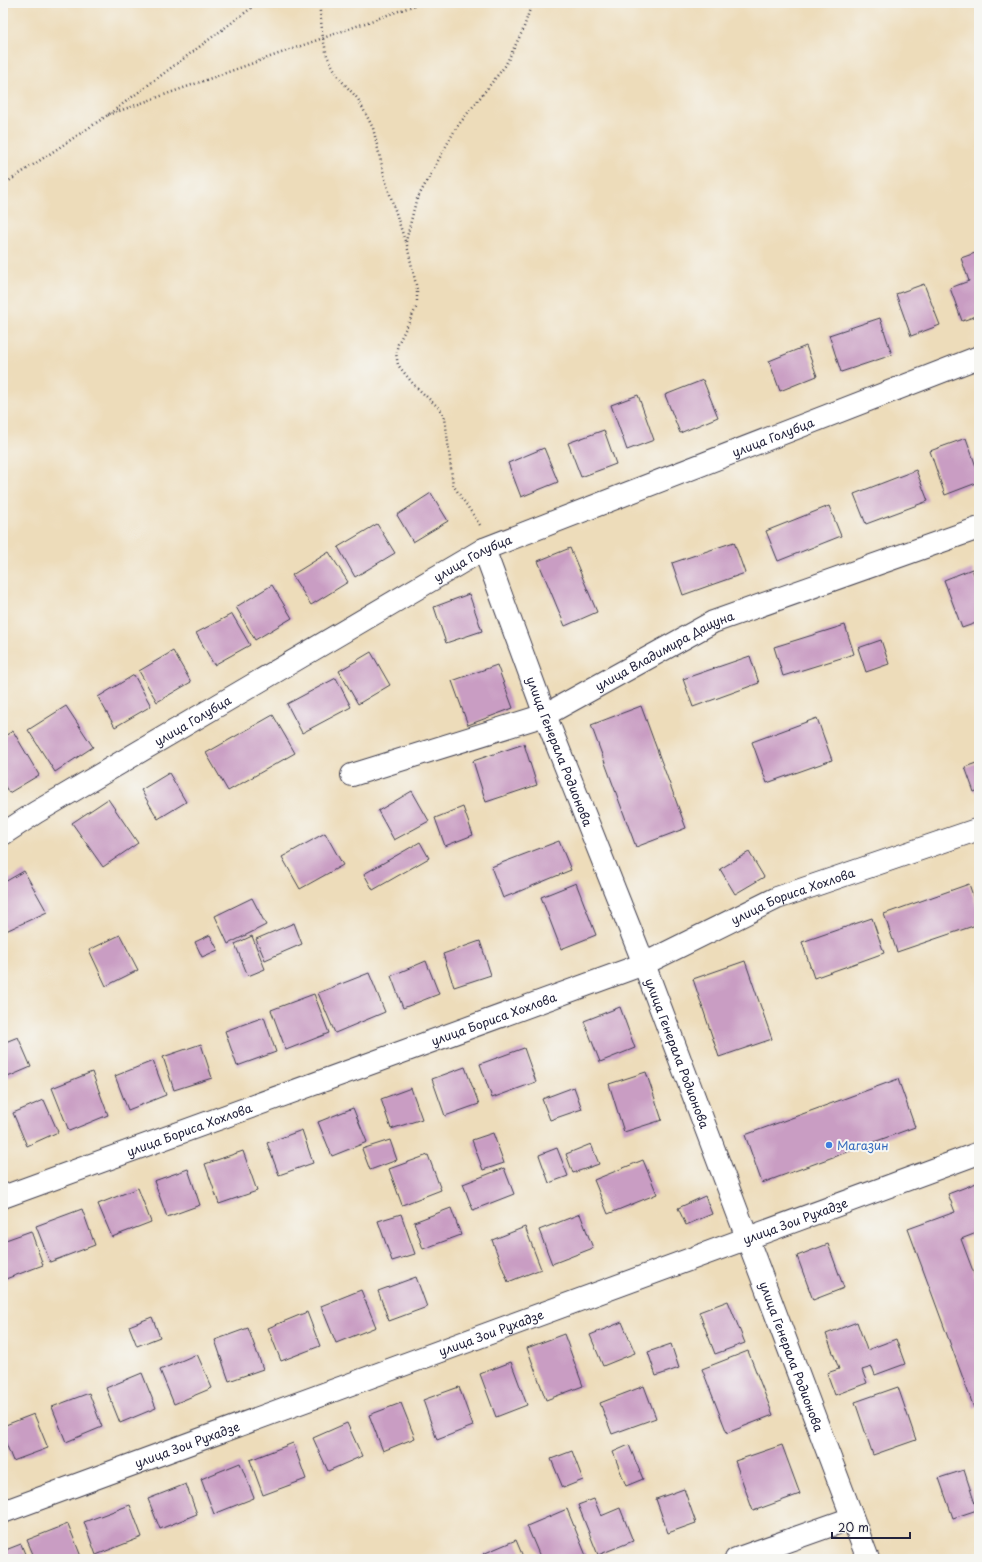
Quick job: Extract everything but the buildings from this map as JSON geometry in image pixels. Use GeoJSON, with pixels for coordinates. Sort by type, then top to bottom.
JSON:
{"type":"FeatureCollection","features":[{"type":"Feature","properties":{"kind":"street","name":"улица Голубца"},"geometry":{"type":"LineString","coordinates":[[3,834],[34,813],[484,549],[979,357]]}},
{"type":"Feature","properties":{"kind":"street","name":"улица Владимира Дацуна"},"geometry":{"type":"LineString","coordinates":[[352,775],[545,715],[712,622],[979,528]]}},
{"type":"Feature","properties":{"kind":"street","name":"улица Генерала Родионова"},"geometry":{"type":"LineString","coordinates":[[484,549],[545,715],[644,964],[868,1559]]}},
{"type":"Feature","properties":{"kind":"street","name":"улица Бориса Хохлова"},"geometry":{"type":"LineString","coordinates":[[3,1197],[644,964],[777,898],[979,829]]}},
{"type":"Feature","properties":{"kind":"street","name":"улица Зои Рухадзе"},"geometry":{"type":"LineString","coordinates":[[3,1512],[979,1153]]}},
{"type":"Feature","properties":{"kind":"street"},"geometry":{"type":"LineString","coordinates":[[736,1559],[852,1518]]}},
{"type":"Feature","properties":{"kind":"path"},"geometry":{"type":"LineString","coordinates":[[3,185],[108,115],[258,3]]}},
{"type":"Feature","properties":{"kind":"path"},"geometry":{"type":"LineString","coordinates":[[319,3],[323,38],[327,56],[339,78],[358,99],[374,128],[385,179],[406,242],[417,289],[417,306],[398,344],[396,353],[398,365],[414,385],[440,409],[445,418],[452,485],[480,527],[484,549]]}},
{"type":"Feature","properties":{"kind":"path"},"geometry":{"type":"LineString","coordinates":[[108,115],[421,3]]}},
{"type":"Feature","properties":{"kind":"path"},"geometry":{"type":"LineString","coordinates":[[406,242],[416,201],[456,128],[505,66],[523,30],[532,3]]}},
{"type":"Feature","properties":{"kind":"place","name":"Магазин"},"geometry":{"type":"Point","coordinates":[829,1145]}}]}
